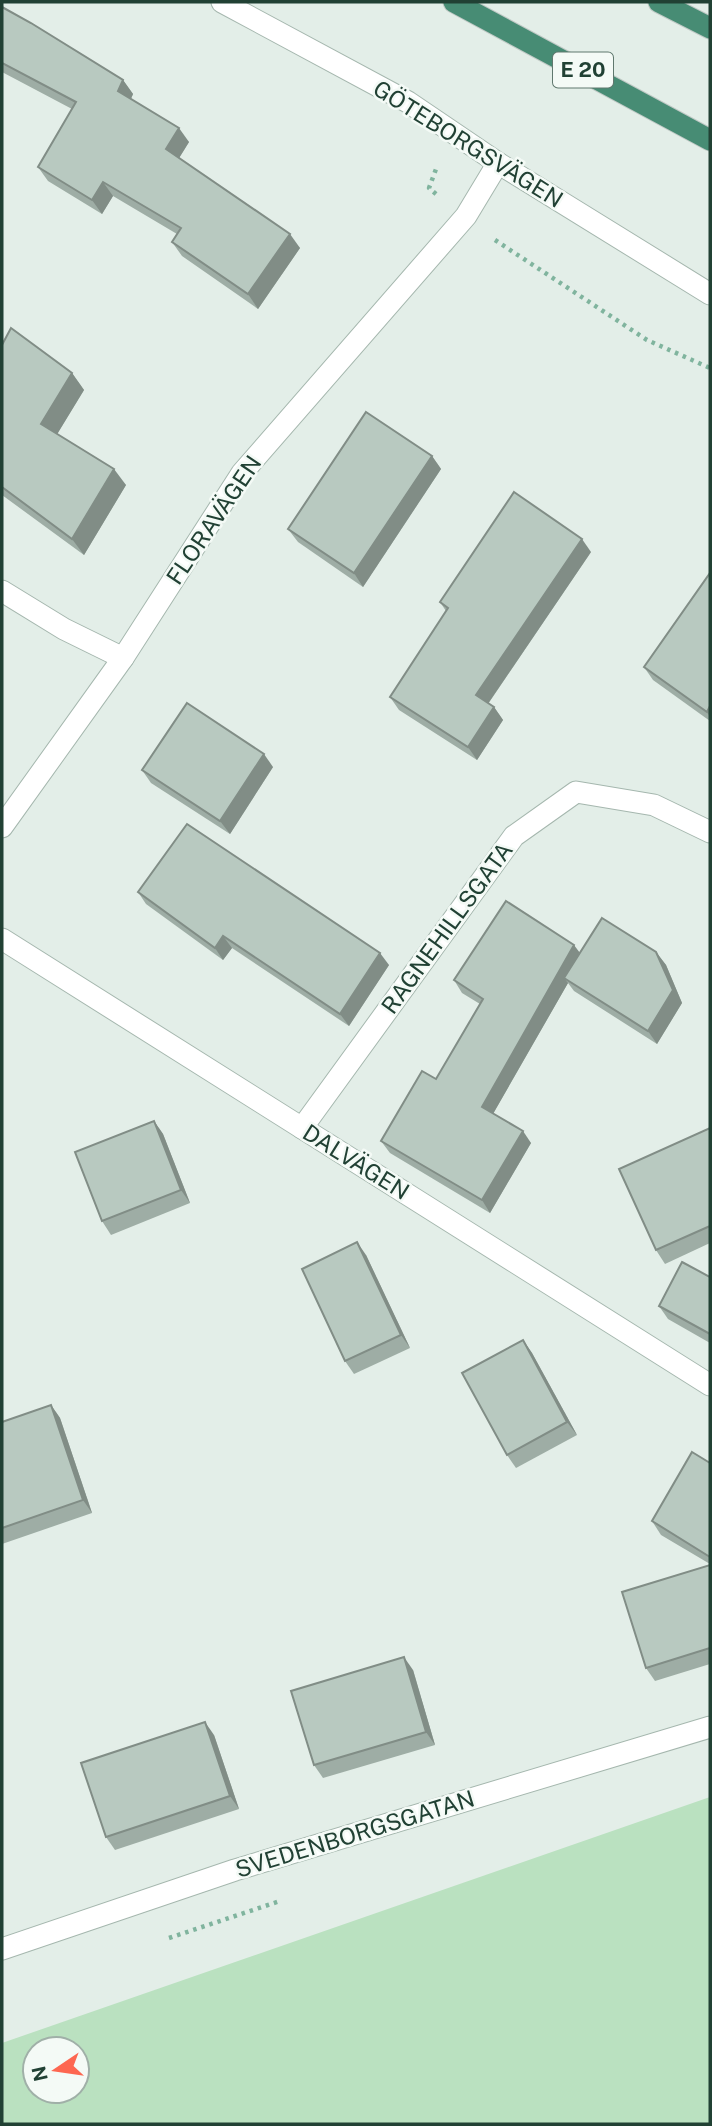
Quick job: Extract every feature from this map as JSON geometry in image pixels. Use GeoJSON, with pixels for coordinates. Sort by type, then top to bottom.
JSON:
{"type":"FeatureCollection","features":[{"type":"Feature","properties":{"kind":"highway","name":"E 20"},"geometry":{"type":"LineString","coordinates":[[454,2],[710,140]]}},
{"type":"Feature","properties":{"kind":"highway"},"geometry":{"type":"LineString","coordinates":[[659,2],[710,28]]}},
{"type":"Feature","properties":{"kind":"street","name":"GÖTEBORGSVÄGEN"},"geometry":{"type":"LineString","coordinates":[[222,2],[408,102],[498,163],[710,294]]}},
{"type":"Feature","properties":{"kind":"street","name":"FLORAVÄGEN"},"geometry":{"type":"LineString","coordinates":[[2,827],[123,658],[242,473],[466,216],[498,163]]}},
{"type":"Feature","properties":{"kind":"street"},"geometry":{"type":"LineString","coordinates":[[2,591],[64,629],[123,658]]}},
{"type":"Feature","properties":{"kind":"street","name":"RAGNEHILLSGATA"},"geometry":{"type":"LineString","coordinates":[[302,1128],[514,836],[576,792],[654,805],[710,832]]}},
{"type":"Feature","properties":{"kind":"street","name":"DALVÄGEN"},"geometry":{"type":"LineString","coordinates":[[2,939],[710,1385]]}},
{"type":"Feature","properties":{"kind":"street","name":"SVEDENBORGSGATAN"},"geometry":{"type":"LineString","coordinates":[[2,1949],[236,1870],[710,1727]]}},
{"type":"Feature","properties":{"kind":"green space"},"geometry":{"type":"Polygon","coordinates":[[[710,1797],[710,2124],[2,2124],[2,2043],[21,2036],[21,2105],[91,2105],[91,2035],[25,2035],[710,1797]]]}},
{"type":"Feature","properties":{"kind":"building"},"geometry":{"type":"Polygon","coordinates":[[[2,7],[123,80],[118,91],[179,128],[166,149],[290,234],[248,294],[172,242],[181,228],[103,182],[92,200],[38,167],[76,102],[2,63],[2,7]]]}},
{"type":"Feature","properties":{"kind":"building"},"geometry":{"type":"Polygon","coordinates":[[[11,328],[72,373],[41,424],[114,469],[72,539],[2,487],[2,342],[11,328]]]}},
{"type":"Feature","properties":{"kind":"building"},"geometry":{"type":"Polygon","coordinates":[[[366,412],[432,456],[354,573],[288,529],[366,412]]]}},
{"type":"Feature","properties":{"kind":"building"},"geometry":{"type":"Polygon","coordinates":[[[514,492],[582,539],[476,695],[494,707],[468,747],[390,697],[448,608],[440,602],[514,492]]]}},
{"type":"Feature","properties":{"kind":"building"},"geometry":{"type":"Polygon","coordinates":[[[710,573],[710,706],[707,712],[644,667],[710,573]]]}},
{"type":"Feature","properties":{"kind":"building"},"geometry":{"type":"Polygon","coordinates":[[[187,703],[264,754],[220,821],[142,770],[187,703]]]}},
{"type":"Feature","properties":{"kind":"building"},"geometry":{"type":"Polygon","coordinates":[[[187,824],[380,953],[340,1014],[223,936],[215,948],[138,892],[187,824]]]}},
{"type":"Feature","properties":{"kind":"building"},"geometry":{"type":"Polygon","coordinates":[[[506,901],[574,945],[482,1107],[523,1131],[482,1200],[381,1141],[422,1071],[436,1079],[483,999],[454,980],[506,901]]]}},
{"type":"Feature","properties":{"kind":"building"},"geometry":{"type":"Polygon","coordinates":[[[602,918],[656,952],[673,990],[648,1031],[564,978],[602,918]]]}},
{"type":"Feature","properties":{"kind":"building"},"geometry":{"type":"Polygon","coordinates":[[[154,1121],[181,1190],[102,1221],[75,1152],[154,1121]]]}},
{"type":"Feature","properties":{"kind":"building"},"geometry":{"type":"Polygon","coordinates":[[[710,1128],[710,1226],[656,1250],[619,1169],[710,1128]]]}},
{"type":"Feature","properties":{"kind":"building"},"geometry":{"type":"Polygon","coordinates":[[[357,1242],[401,1335],[345,1361],[302,1269],[357,1242]]]}},
{"type":"Feature","properties":{"kind":"building"},"geometry":{"type":"Polygon","coordinates":[[[682,1262],[710,1277],[710,1334],[659,1306],[682,1262]]]}},
{"type":"Feature","properties":{"kind":"building"},"geometry":{"type":"Polygon","coordinates":[[[523,1340],[567,1422],[507,1455],[462,1373],[523,1340]]]}},
{"type":"Feature","properties":{"kind":"building"},"geometry":{"type":"Polygon","coordinates":[[[51,1405],[83,1500],[2,1528],[2,1422],[51,1405]]]}},
{"type":"Feature","properties":{"kind":"building"},"geometry":{"type":"Polygon","coordinates":[[[692,1452],[710,1463],[710,1557],[652,1521],[692,1452]]]}},
{"type":"Feature","properties":{"kind":"building"},"geometry":{"type":"Polygon","coordinates":[[[710,1565],[710,1648],[646,1668],[622,1592],[710,1565]]]}},
{"type":"Feature","properties":{"kind":"building"},"geometry":{"type":"Polygon","coordinates":[[[404,1657],[426,1732],[314,1765],[291,1691],[404,1657]]]}},
{"type":"Feature","properties":{"kind":"building"},"geometry":{"type":"Polygon","coordinates":[[[205,1722],[230,1796],[106,1837],[81,1763],[205,1722]]]}}]}
